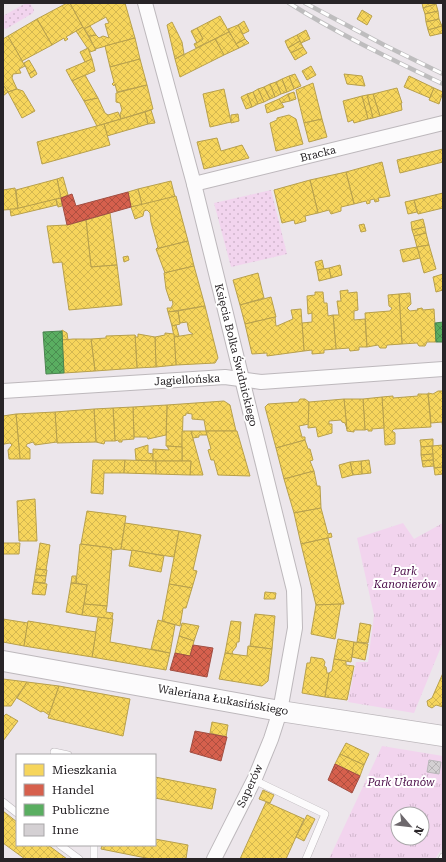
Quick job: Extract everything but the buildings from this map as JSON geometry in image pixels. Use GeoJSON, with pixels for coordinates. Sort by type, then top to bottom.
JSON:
{"type":"FeatureCollection","features":[{"type":"Feature","properties":{"kind":"street","name":"Księcia Bolka Świdnickiego"},"geometry":{"type":"LineString","coordinates":[[145,3],[194,184],[294,590],[295,628],[280,711]]}},
{"type":"Feature","properties":{"kind":"street","name":"Bracka"},"geometry":{"type":"LineString","coordinates":[[194,184],[443,123]]}},
{"type":"Feature","properties":{"kind":"street","name":"Jagiellońska"},"geometry":{"type":"LineString","coordinates":[[3,391],[225,377],[243,381],[261,382],[443,369]]}},
{"type":"Feature","properties":{"kind":"street","name":"Waleriana Łukasińskiego"},"geometry":{"type":"LineString","coordinates":[[3,661],[280,711],[443,736]]}},
{"type":"Feature","properties":{"kind":"street","name":"Saperów"},"geometry":{"type":"LineString","coordinates":[[214,859],[254,780],[272,739],[280,711]]}},
{"type":"Feature","properties":{"kind":"lane"},"geometry":{"type":"LineString","coordinates":[[54,752],[63,754]]}},
{"type":"Feature","properties":{"kind":"lane"},"geometry":{"type":"LineString","coordinates":[[254,780],[325,814],[306,859]]}},
{"type":"Feature","properties":{"kind":"lane"},"geometry":{"type":"LineString","coordinates":[[3,802],[16,812]]}},
{"type":"Feature","properties":{"kind":"lane"},"geometry":{"type":"LineString","coordinates":[[61,846],[79,859]]}},
{"type":"Feature","properties":{"kind":"lane"},"geometry":{"type":"LineString","coordinates":[[94,846],[94,859]]}},
{"type":"Feature","properties":{"kind":"green space"},"geometry":{"type":"Polygon","coordinates":[[[26,3],[30,3],[34,10],[33,13],[6,29],[3,28],[3,16],[26,3]]]}},
{"type":"Feature","properties":{"kind":"green space"},"geometry":{"type":"Polygon","coordinates":[[[271,190],[287,254],[231,267],[214,203],[271,190]]]}},
{"type":"Feature","properties":{"kind":"green space","name":"Park Kanonierów"},"geometry":{"type":"Polygon","coordinates":[[[403,523],[414,539],[443,523],[443,642],[414,713],[348,702],[356,662],[368,662],[374,615],[357,538],[403,523]]]}},
{"type":"Feature","properties":{"kind":"green space","name":"Park Ułanów"},"geometry":{"type":"Polygon","coordinates":[[[382,746],[443,756],[443,847],[435,859],[329,859],[382,746]]]}},
{"type":"Feature","properties":{"kind":"railway"},"geometry":{"type":"LineString","coordinates":[[289,3],[384,56],[443,84]]}},
{"type":"Feature","properties":{"kind":"railway"},"geometry":{"type":"LineString","coordinates":[[305,3],[443,74]]}}]}
